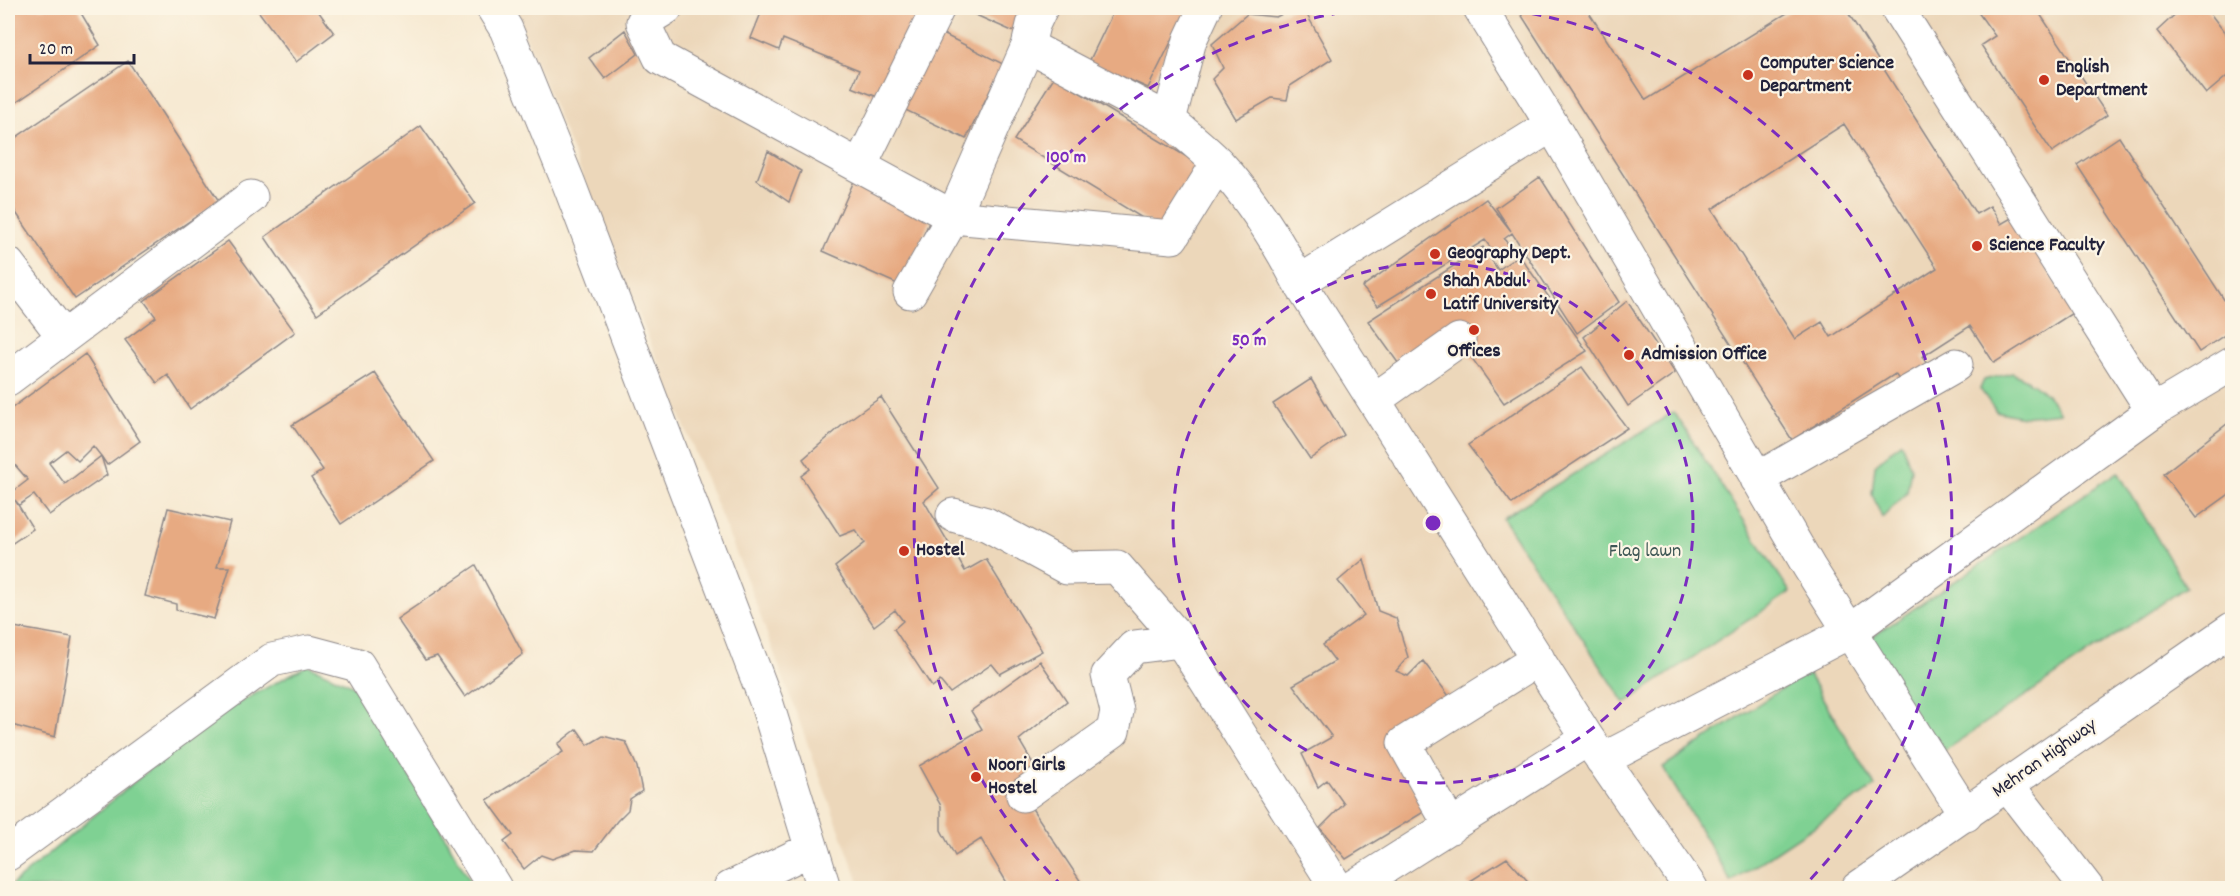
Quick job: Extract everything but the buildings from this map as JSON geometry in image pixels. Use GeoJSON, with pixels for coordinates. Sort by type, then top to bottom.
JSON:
{"type":"FeatureCollection","features":[{"type":"Feature","properties":{"kind":"street"},"geometry":{"type":"LineString","coordinates":[[493,8],[506,29],[568,184],[766,701],[824,888]]}},
{"type":"Feature","properties":{"kind":"street"},"geometry":{"type":"LineString","coordinates":[[666,8],[643,22],[660,58],[953,216],[1172,237],[1218,163]]}},
{"type":"Feature","properties":{"kind":"street"},"geometry":{"type":"LineString","coordinates":[[860,166],[938,8]]}},
{"type":"Feature","properties":{"kind":"street"},"geometry":{"type":"LineString","coordinates":[[910,292],[953,216],[1028,46],[1033,25],[1041,8]]}},
{"type":"Feature","properties":{"kind":"street"},"geometry":{"type":"LineString","coordinates":[[1169,120],[1190,40],[1205,8]]}},
{"type":"Feature","properties":{"kind":"street"},"geometry":{"type":"LineString","coordinates":[[1480,8],[1552,125],[1849,632],[1965,815]]}},
{"type":"Feature","properties":{"kind":"street"},"geometry":{"type":"LineString","coordinates":[[1897,8],[2153,411]]}},
{"type":"Feature","properties":{"kind":"street"},"geometry":{"type":"LineString","coordinates":[[1028,46],[1169,120],[1218,163],[1257,212],[1595,749],[1691,888]]}},
{"type":"Feature","properties":{"kind":"street"},"geometry":{"type":"LineString","coordinates":[[1299,282],[1552,125]]}},
{"type":"Feature","properties":{"kind":"street"},"geometry":{"type":"LineString","coordinates":[[8,379],[250,197]]}},
{"type":"Feature","properties":{"kind":"street"},"geometry":{"type":"LineString","coordinates":[[8,264],[64,337]]}},
{"type":"Feature","properties":{"kind":"street"},"geometry":{"type":"LineString","coordinates":[[1374,400],[1460,340]]}},
{"type":"Feature","properties":{"kind":"street"},"geometry":{"type":"LineString","coordinates":[[1352,888],[1451,826],[1595,749],[1849,632],[2153,411],[2232,364]]}},
{"type":"Feature","properties":{"kind":"street"},"geometry":{"type":"LineString","coordinates":[[1757,478],[1956,365]]}},
{"type":"Feature","properties":{"kind":"street"},"geometry":{"type":"LineString","coordinates":[[953,514],[986,524],[1067,568],[1117,567],[1181,641],[1337,888]]}},
{"type":"Feature","properties":{"kind":"street","name":"Mehran Highway"},"geometry":{"type":"LineString","coordinates":[[1858,888],[2232,629]]}},
{"type":"Feature","properties":{"kind":"street"},"geometry":{"type":"LineString","coordinates":[[1023,795],[1113,731],[1117,711],[1108,675],[1134,647],[1181,641]]}},
{"type":"Feature","properties":{"kind":"street"},"geometry":{"type":"LineString","coordinates":[[8,854],[272,660],[309,652],[358,665],[495,888]]}},
{"type":"Feature","properties":{"kind":"street"},"geometry":{"type":"LineString","coordinates":[[1451,826],[1404,743],[1538,659]]}},
{"type":"Feature","properties":{"kind":"street"},"geometry":{"type":"LineString","coordinates":[[2008,786],[2087,888]]}},
{"type":"Feature","properties":{"kind":"street"},"geometry":{"type":"LineString","coordinates":[[730,888],[811,849]]}},
{"type":"Feature","properties":{"kind":"shaded area","name":"Shah Abdul Latif University"},"geometry":{"type":"Polygon","coordinates":[[[514,8],[2232,8],[2232,888],[861,888],[747,580],[514,8]]]}},
{"type":"Feature","properties":{"kind":"green space"},"geometry":{"type":"Polygon","coordinates":[[[2012,373],[2040,388],[2060,413],[2022,417],[1996,411],[1980,389],[1984,380],[2012,373]]]}},
{"type":"Feature","properties":{"kind":"green space","name":"Flag lawn"},"geometry":{"type":"Polygon","coordinates":[[[1674,412],[1790,592],[1625,703],[1502,518],[1674,412]]]}},
{"type":"Feature","properties":{"kind":"green space"},"geometry":{"type":"Polygon","coordinates":[[[1901,442],[1911,468],[1907,493],[1882,518],[1872,494],[1875,465],[1901,442]]]}},
{"type":"Feature","properties":{"kind":"green space"},"geometry":{"type":"Polygon","coordinates":[[[2118,472],[2186,587],[1938,755],[1869,639],[2118,472]]]}},
{"type":"Feature","properties":{"kind":"green space"},"geometry":{"type":"Polygon","coordinates":[[[308,665],[354,686],[419,791],[474,888],[8,888],[209,719],[308,665]]]}},
{"type":"Feature","properties":{"kind":"green space"},"geometry":{"type":"Polygon","coordinates":[[[1807,672],[1875,786],[1731,882],[1663,767],[1807,672]]]}},
{"type":"Feature","properties":{"kind":"place","name":"Computer Science Department"},"geometry":{"type":"Point","coordinates":[1748,75]}},
{"type":"Feature","properties":{"kind":"place","name":"English Department"},"geometry":{"type":"Point","coordinates":[2044,80]}},
{"type":"Feature","properties":{"kind":"place","name":"Science Faculty"},"geometry":{"type":"Point","coordinates":[1977,246]}},
{"type":"Feature","properties":{"kind":"place","name":"Geography Dept."},"geometry":{"type":"Point","coordinates":[1435,254]}},
{"type":"Feature","properties":{"kind":"place","name":"Shah Abdul Latif University"},"geometry":{"type":"Point","coordinates":[1431,294]}},
{"type":"Feature","properties":{"kind":"place","name":"Offices"},"geometry":{"type":"Point","coordinates":[1474,330]}},
{"type":"Feature","properties":{"kind":"place","name":"Admission Office"},"geometry":{"type":"Point","coordinates":[1629,355]}},
{"type":"Feature","properties":{"kind":"place","name":"Hostel"},"geometry":{"type":"Point","coordinates":[904,551]}},
{"type":"Feature","properties":{"kind":"place","name":"Noori Girls Hostel"},"geometry":{"type":"Point","coordinates":[976,777]}}]}
